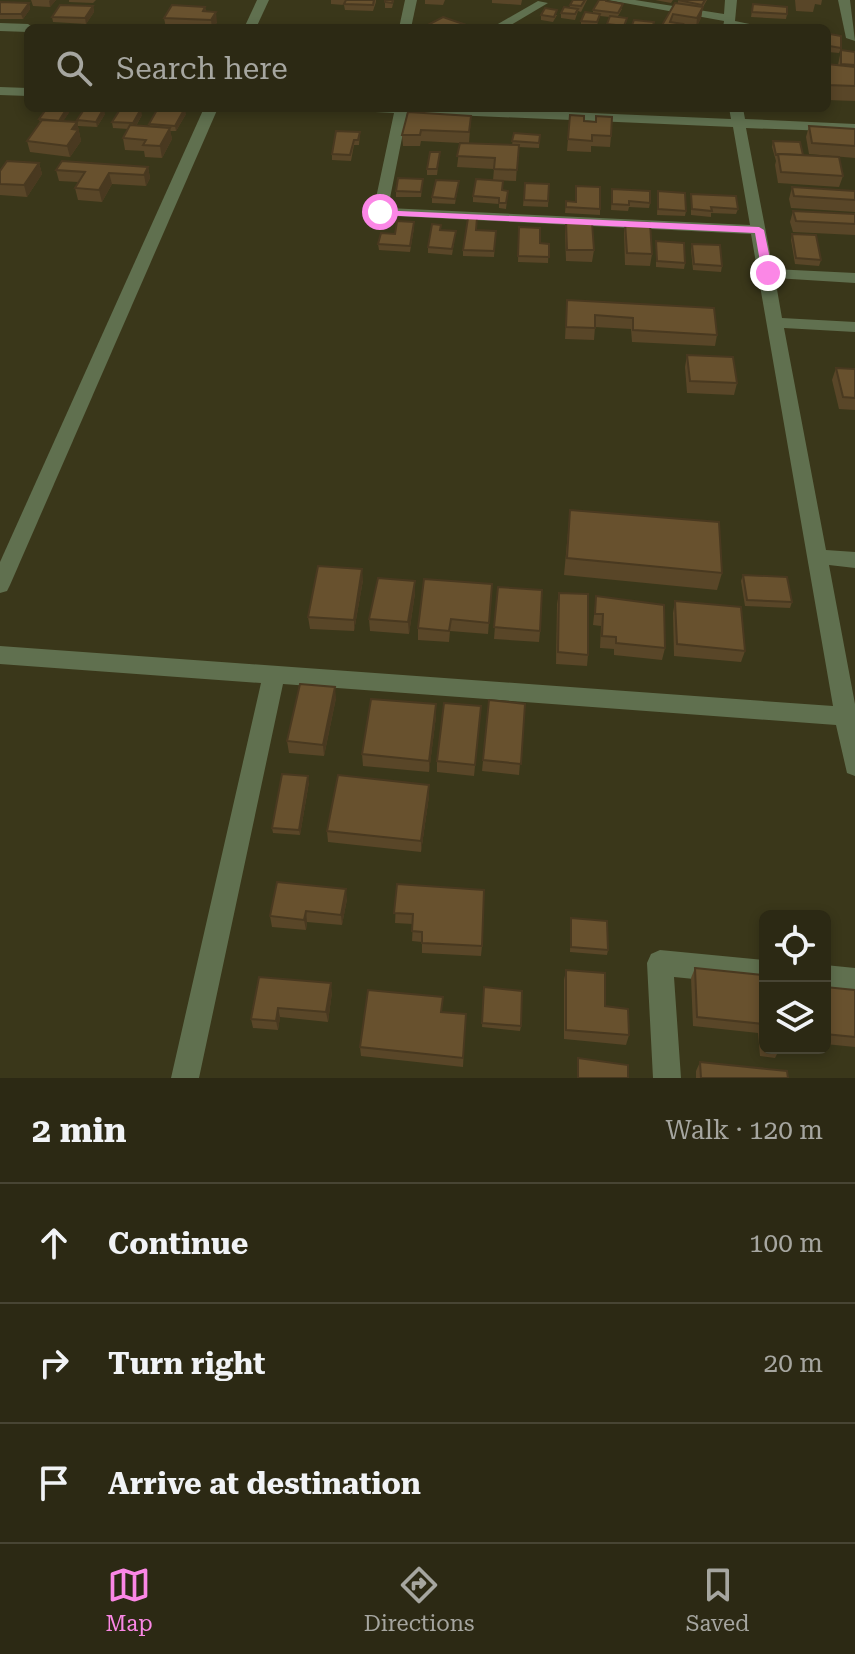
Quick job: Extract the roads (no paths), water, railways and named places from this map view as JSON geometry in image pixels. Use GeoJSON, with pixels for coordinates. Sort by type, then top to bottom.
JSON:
{"type":"FeatureCollection","features":[{"type":"Feature","properties":{"kind":"street"},"geometry":{"type":"LineString","coordinates":[[252,24],[263,0]]}},
{"type":"Feature","properties":{"kind":"street"},"geometry":{"type":"LineString","coordinates":[[406,24],[411,0]]}},
{"type":"Feature","properties":{"kind":"street"},"geometry":{"type":"LineString","coordinates":[[614,0],[730,24],[731,0]]}},
{"type":"Feature","properties":{"kind":"street"},"geometry":{"type":"LineString","coordinates":[[504,24],[542,3]]}},
{"type":"Feature","properties":{"kind":"street"},"geometry":{"type":"LineString","coordinates":[[848,6],[849,37]]}},
{"type":"Feature","properties":{"kind":"street"},"geometry":{"type":"LineString","coordinates":[[0,27],[24,28]]}},
{"type":"Feature","properties":{"kind":"street"},"geometry":{"type":"LineString","coordinates":[[0,91],[24,92]]}},
{"type":"Feature","properties":{"kind":"street"},"geometry":{"type":"LineString","coordinates":[[0,585],[209,112]]}},
{"type":"Feature","properties":{"kind":"street"},"geometry":{"type":"LineString","coordinates":[[400,112],[380,212],[759,230]]}},
{"type":"Feature","properties":{"kind":"street"},"geometry":{"type":"LineString","coordinates":[[545,112],[738,116],[855,128]]}},
{"type":"Feature","properties":{"kind":"street"},"geometry":{"type":"LineString","coordinates":[[738,116],[855,766]]}},
{"type":"Feature","properties":{"kind":"street"},"geometry":{"type":"LineString","coordinates":[[768,273],[855,278]]}},
{"type":"Feature","properties":{"kind":"street"},"geometry":{"type":"LineString","coordinates":[[776,323],[855,327]]}},
{"type":"Feature","properties":{"kind":"street"},"geometry":{"type":"LineString","coordinates":[[818,557],[855,560]]}},
{"type":"Feature","properties":{"kind":"street"},"geometry":{"type":"LineString","coordinates":[[0,655],[846,716]]}},
{"type":"Feature","properties":{"kind":"street"},"geometry":{"type":"LineString","coordinates":[[185,1078],[274,675]]}},
{"type":"Feature","properties":{"kind":"street"},"geometry":{"type":"LineString","coordinates":[[667,1078],[660,963],[759,972]]}},
{"type":"Feature","properties":{"kind":"street"},"geometry":{"type":"LineString","coordinates":[[831,979],[855,981]]}}]}
